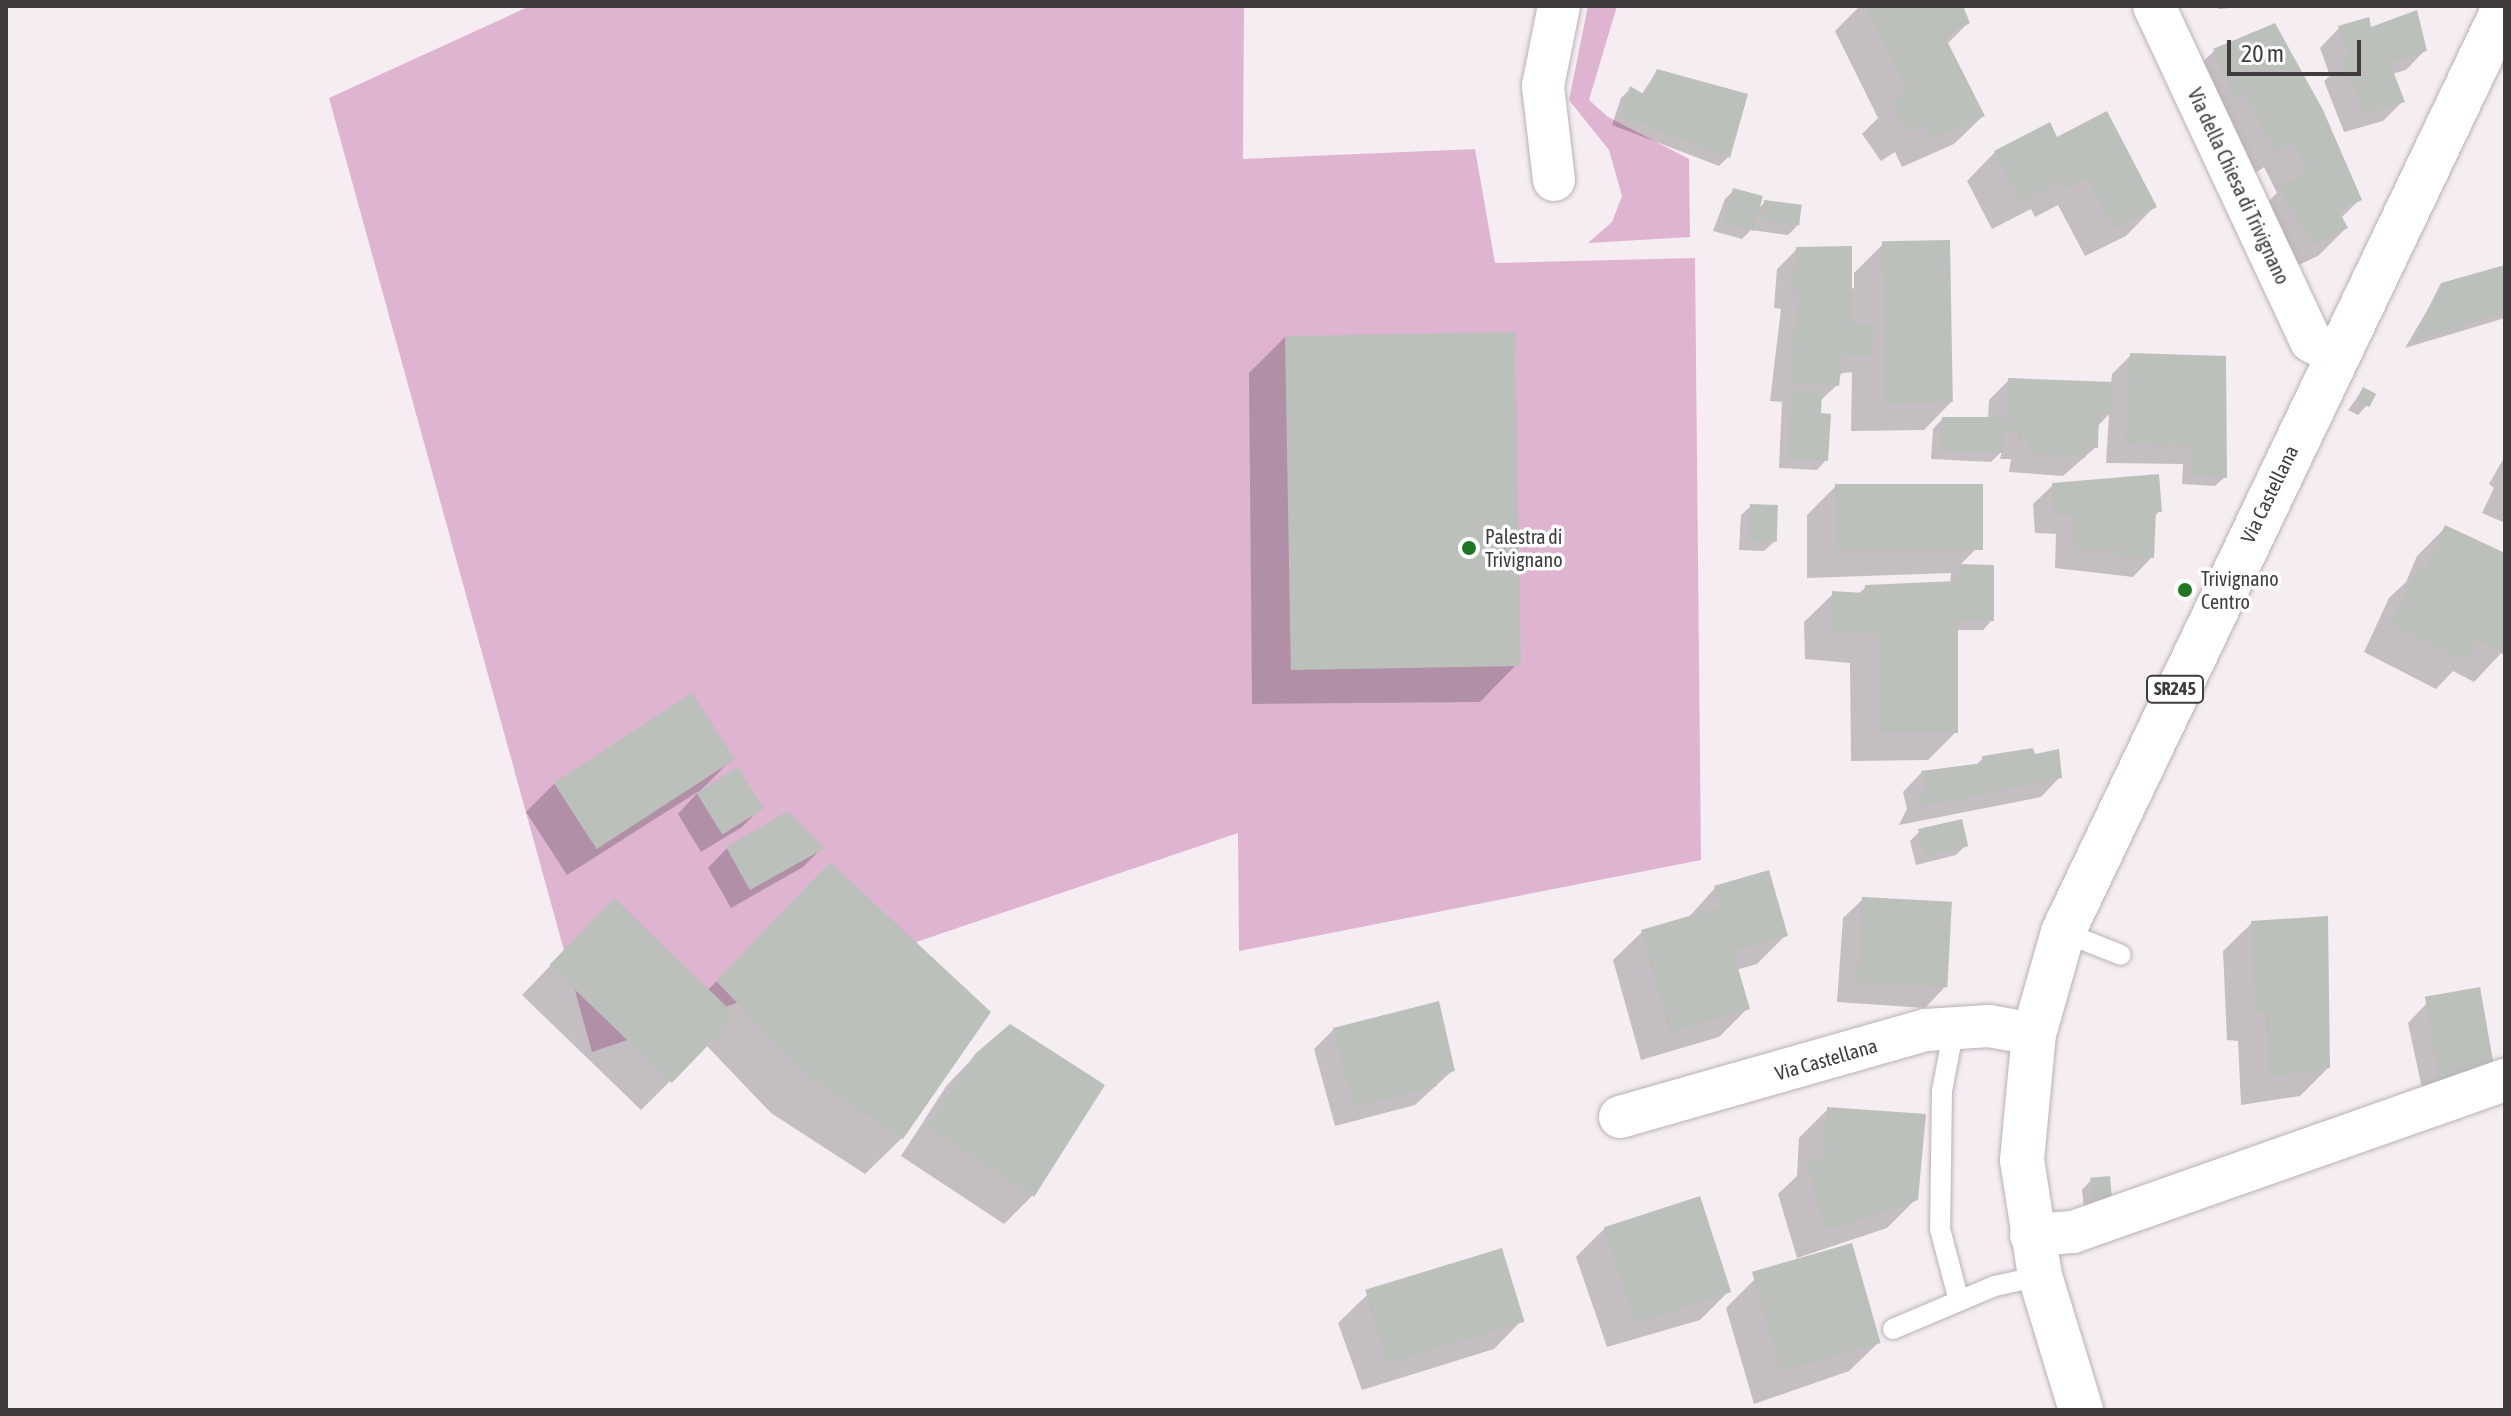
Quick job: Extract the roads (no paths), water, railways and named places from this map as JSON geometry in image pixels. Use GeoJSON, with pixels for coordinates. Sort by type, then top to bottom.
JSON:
{"type":"FeatureCollection","features":[{"type":"Feature","properties":{"kind":"main road","name":"Via Castellana"},"geometry":{"type":"LineString","coordinates":[[2081,1410],[2035,1256],[2022,1160],[2034,1034],[2063,932],[2505,6]]}},
{"type":"Feature","properties":{"kind":"street"},"geometry":{"type":"LineString","coordinates":[[1554,180],[1543,86],[1559,6]]}},
{"type":"Feature","properties":{"kind":"street","name":"Via della Chiesa di Trivignano"},"geometry":{"type":"LineString","coordinates":[[2154,6],[2311,341],[2336,355]]}},
{"type":"Feature","properties":{"kind":"street","name":"Via Castellana"},"geometry":{"type":"LineString","coordinates":[[1620,1117],[1926,1030],[1989,1026],[2034,1034]]}},
{"type":"Feature","properties":{"kind":"street"},"geometry":{"type":"LineString","coordinates":[[2035,1256],[2073,1232],[2505,1080]]}},
{"type":"Feature","properties":{"kind":"lane"},"geometry":{"type":"LineString","coordinates":[[2063,932],[2121,955]]}},
{"type":"Feature","properties":{"kind":"lane"},"geometry":{"type":"LineString","coordinates":[[1954,1028],[1942,1091],[1940,1229],[1959,1301]]}},
{"type":"Feature","properties":{"kind":"lane"},"geometry":{"type":"LineString","coordinates":[[1893,1329],[1959,1301],[2035,1256]]}},
{"type":"Feature","properties":{"kind":"place","name":"Palestra di Trivignano"},"geometry":{"type":"Point","coordinates":[1469,548]}},
{"type":"Feature","properties":{"kind":"place","name":"Trivignano Centro"},"geometry":{"type":"Point","coordinates":[2185,590]}}]}
